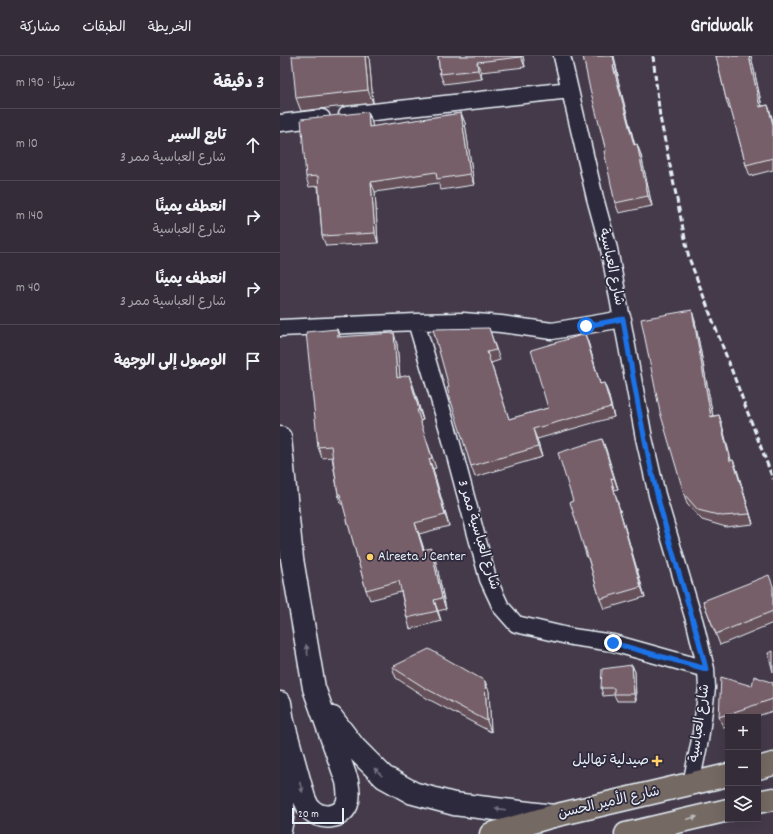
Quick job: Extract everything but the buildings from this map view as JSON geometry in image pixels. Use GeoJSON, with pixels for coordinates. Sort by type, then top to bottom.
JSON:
{"type":"FeatureCollection","features":[{"type":"Feature","properties":{"kind":"highway"},"geometry":{"type":"LineString","coordinates":[[761,767],[773,764]]}},
{"type":"Feature","properties":{"kind":"highway","name":"شارع الأمير الحسن"},"geometry":{"type":"LineString","coordinates":[[491,834],[553,816],[725,776]]}},
{"type":"Feature","properties":{"kind":"highway"},"geometry":{"type":"LineString","coordinates":[[761,801],[773,799]]}},
{"type":"Feature","properties":{"kind":"highway"},"geometry":{"type":"LineString","coordinates":[[626,834],[725,811]]}},
{"type":"Feature","properties":{"kind":"main road"},"geometry":{"type":"LineString","coordinates":[[280,438],[292,559],[314,688],[347,781],[348,799],[342,812],[328,817],[318,815],[309,808],[304,798],[281,713]]}},
{"type":"Feature","properties":{"kind":"main road"},"geometry":{"type":"LineString","coordinates":[[314,688],[335,723],[354,747],[384,777],[412,793],[454,804],[553,816]]}},
{"type":"Feature","properties":{"kind":"main road"},"geometry":{"type":"LineString","coordinates":[[280,830],[283,813],[281,713]]}},
{"type":"Feature","properties":{"kind":"street","name":"شارع العباسية"},"geometry":{"type":"LineString","coordinates":[[562,56],[595,198],[609,249],[644,438],[657,495],[695,623],[706,669],[707,688],[700,740],[691,784]]}},
{"type":"Feature","properties":{"kind":"street"},"geometry":{"type":"LineString","coordinates":[[280,123],[570,90]]}},
{"type":"Feature","properties":{"kind":"street"},"geometry":{"type":"LineString","coordinates":[[280,328],[416,322],[501,324],[552,331],[623,319]]}},
{"type":"Feature","properties":{"kind":"street","name":"شارع العباسية ممر 3"},"geometry":{"type":"LineString","coordinates":[[416,322],[449,433],[488,579],[501,607],[516,624],[572,637],[613,643],[706,669]]}},
{"type":"Feature","properties":{"kind":"railway"},"geometry":{"type":"LineString","coordinates":[[653,56],[660,117],[689,258],[773,479]]}},
{"type":"Feature","properties":{"kind":"place","name":"Alreeta J Center"},"geometry":{"type":"Point","coordinates":[370,557]}},
{"type":"Feature","properties":{"kind":"place","name":"صيدلية تهاليل"},"geometry":{"type":"Point","coordinates":[657,761]}},
{"type":"Feature","properties":{"kind":"route"},"geometry":{"type":"LineString","coordinates":[[586,326],[623,319],[644,438],[657,495],[695,623],[706,669],[672,661],[613,643]]}}]}
